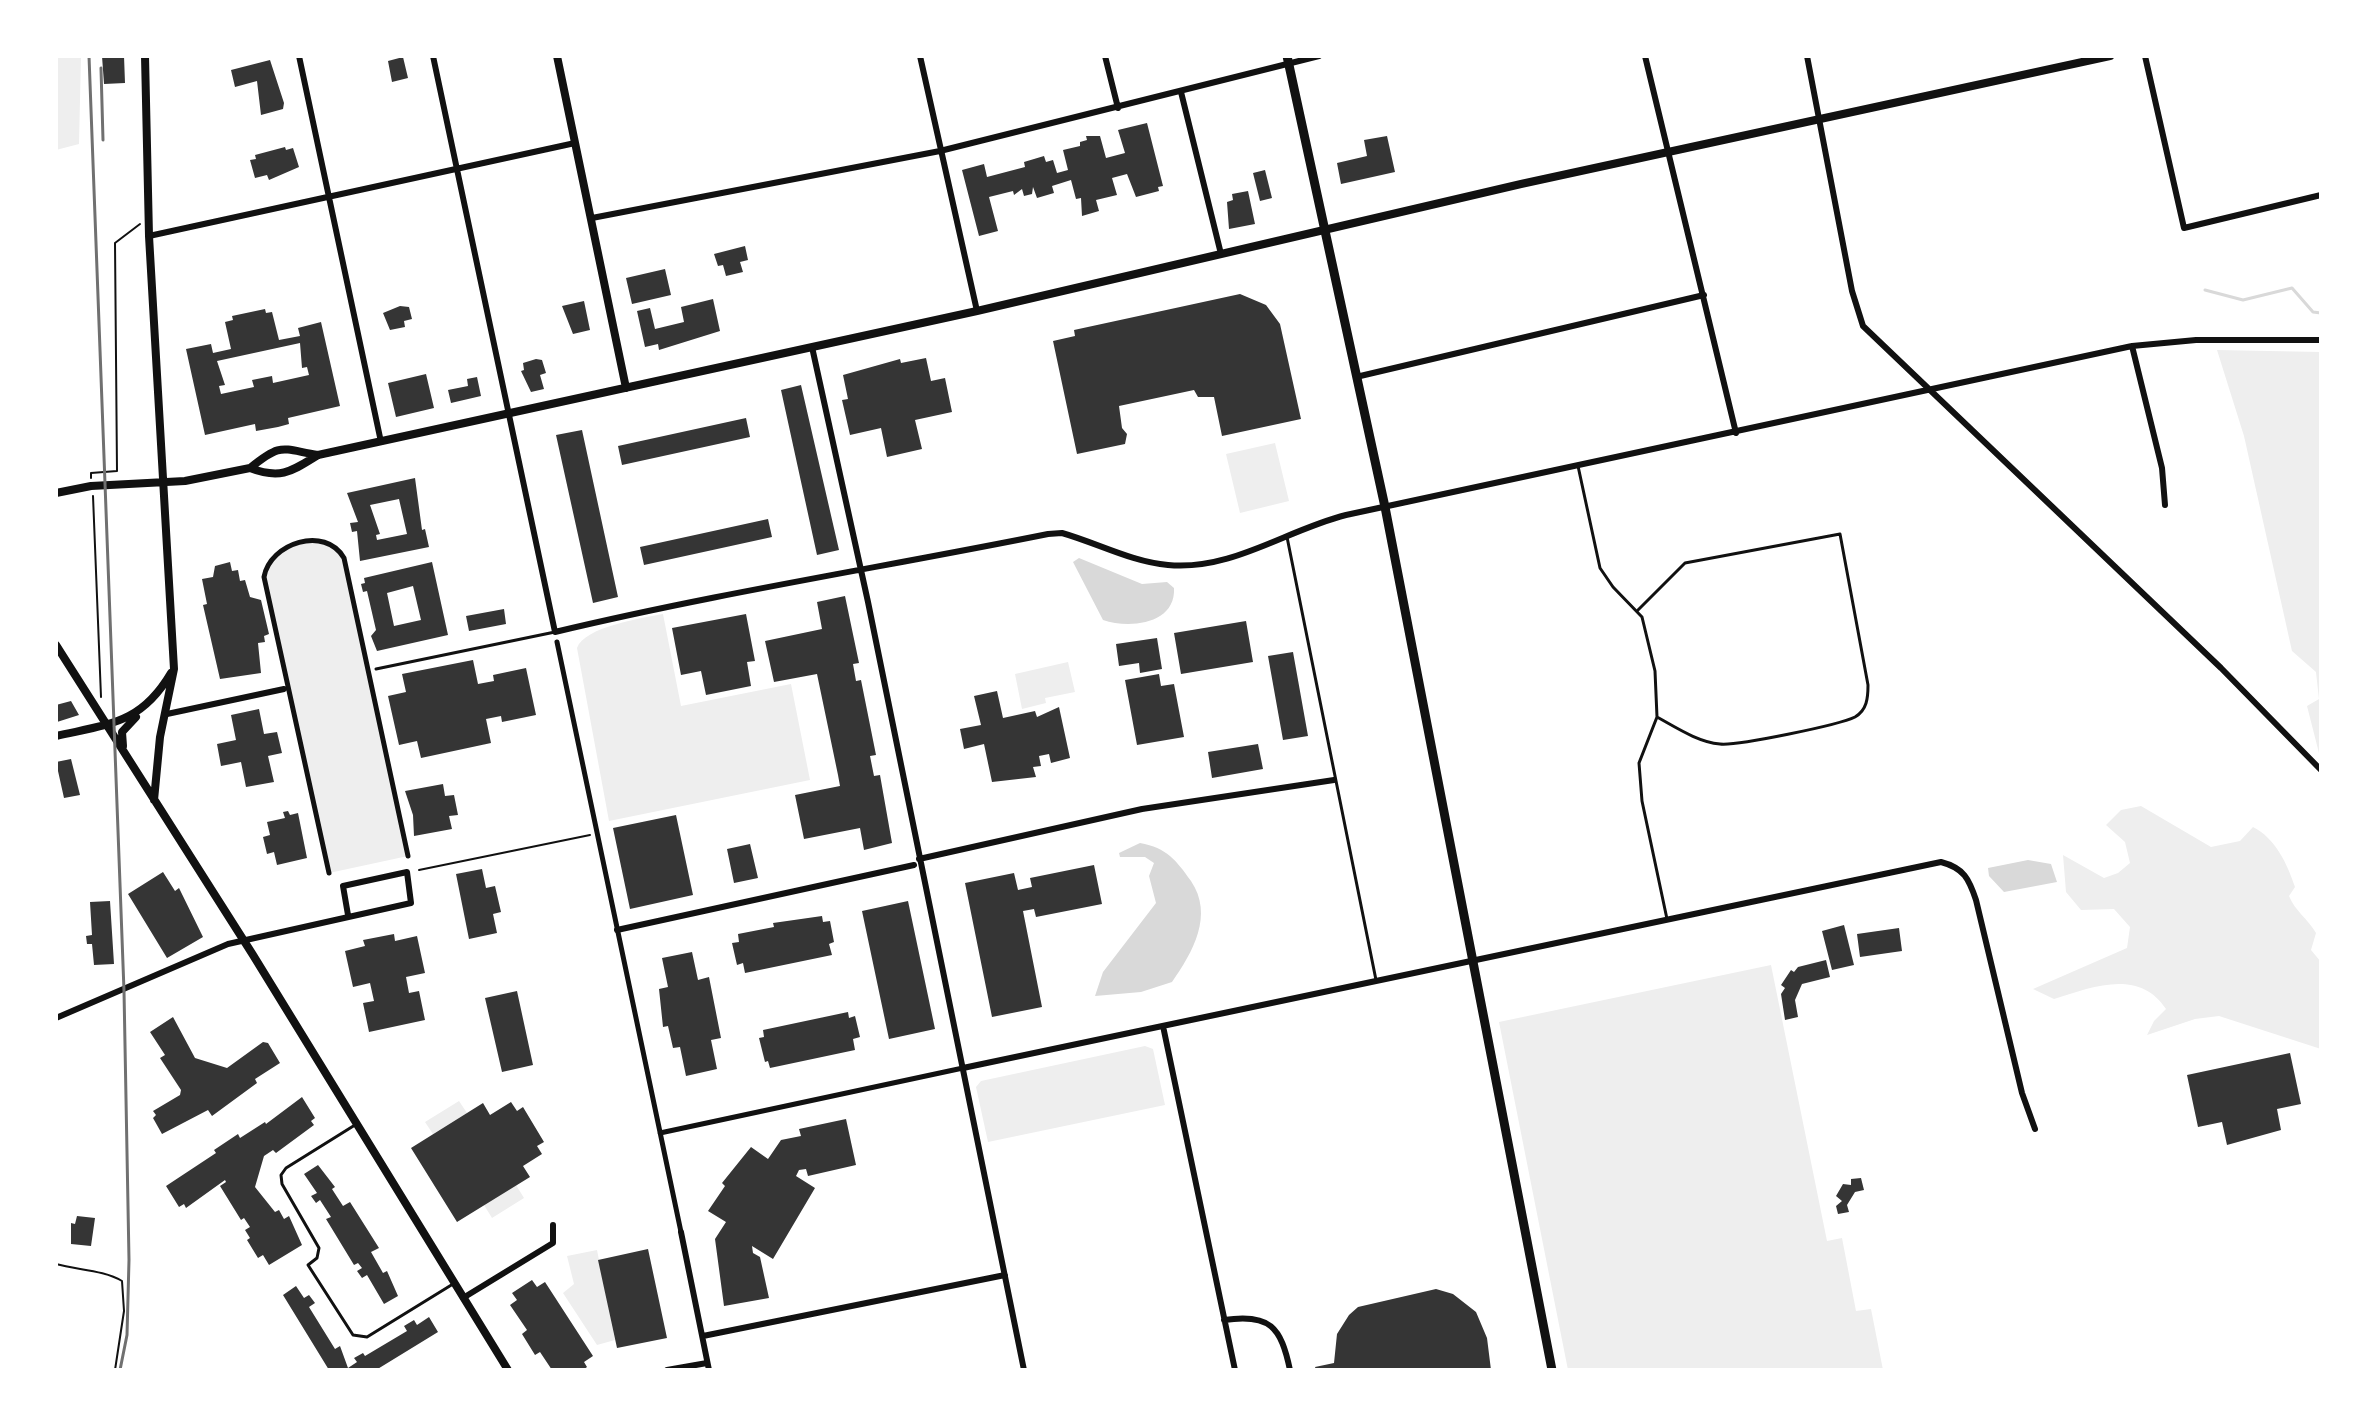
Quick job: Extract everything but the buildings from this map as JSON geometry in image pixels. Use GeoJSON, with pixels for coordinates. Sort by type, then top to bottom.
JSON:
{"type":"FeatureCollection","features":[{"type":"Feature","properties":{"kind":"main road"},"geometry":{"type":"LineString","coordinates":[[1288,60],[1385,507],[1552,1370]]}},
{"type":"Feature","properties":{"kind":"street"},"geometry":{"type":"LineString","coordinates":[[146,56],[149,236],[174,669],[158,751],[154,800]]}},
{"type":"Feature","properties":{"kind":"street"},"geometry":{"type":"LineString","coordinates":[[299,56],[381,442]]}},
{"type":"Feature","properties":{"kind":"street"},"geometry":{"type":"LineString","coordinates":[[433,56],[555,632],[667,605],[1062,533],[1142,561],[1201,565],[1258,549],[1314,523],[2132,346],[2196,340],[2321,340]]}},
{"type":"Feature","properties":{"kind":"street"},"geometry":{"type":"LineString","coordinates":[[557,56],[626,388]]}},
{"type":"Feature","properties":{"kind":"street"},"geometry":{"type":"LineString","coordinates":[[920,56],[977,311]]}},
{"type":"Feature","properties":{"kind":"street"},"geometry":{"type":"LineString","coordinates":[[1105,56],[1118,108]]}},
{"type":"Feature","properties":{"kind":"street"},"geometry":{"type":"LineString","coordinates":[[592,218],[940,151],[1181,92],[1288,60],[1319,56]]}},
{"type":"Feature","properties":{"kind":"street"},"geometry":{"type":"LineString","coordinates":[[1645,56],[1736,433]]}},
{"type":"Feature","properties":{"kind":"street"},"geometry":{"type":"LineString","coordinates":[[1807,56],[1852,291],[1863,326],[2221,668],[2321,770]]}},
{"type":"Feature","properties":{"kind":"street"},"geometry":{"type":"LineString","coordinates":[[56,493],[91,486],[164,483],[250,468],[282,476],[292,473],[318,455],[977,311],[1668,153],[2110,56]]}},
{"type":"Feature","properties":{"kind":"street"},"geometry":{"type":"LineString","coordinates":[[2145,56],[2184,228],[2321,195]]}},
{"type":"Feature","properties":{"kind":"street"},"geometry":{"type":"LineString","coordinates":[[1181,92],[1221,254]]}},
{"type":"Feature","properties":{"kind":"street"},"geometry":{"type":"LineString","coordinates":[[149,236],[575,143]]}},
{"type":"Feature","properties":{"kind":"street"},"geometry":{"type":"LineString","coordinates":[[1356,377],[1704,295]]}},
{"type":"Feature","properties":{"kind":"street"},"geometry":{"type":"LineString","coordinates":[[2132,346],[2162,468],[2165,505]]}},
{"type":"Feature","properties":{"kind":"street"},"geometry":{"type":"LineString","coordinates":[[812,347],[862,571],[917,862],[963,1068],[1024,1370]]}},
{"type":"Feature","properties":{"kind":"street"},"geometry":{"type":"LineString","coordinates":[[250,468],[266,454],[285,447],[318,455]]}},
{"type":"Feature","properties":{"kind":"street"},"geometry":{"type":"LineString","coordinates":[[329,873],[264,577],[275,553],[318,540],[327,542],[344,558],[408,856]]}},
{"type":"Feature","properties":{"kind":"street"},"geometry":{"type":"LineString","coordinates":[[557,642],[708,1366],[667,1370]]}},
{"type":"Feature","properties":{"kind":"street"},"geometry":{"type":"LineString","coordinates":[[56,645],[508,1370]]}},
{"type":"Feature","properties":{"kind":"street"},"geometry":{"type":"LineString","coordinates":[[126,756],[122,732],[148,706],[174,669]]}},
{"type":"Feature","properties":{"kind":"street"},"geometry":{"type":"LineString","coordinates":[[167,714],[284,689]]}},
{"type":"Feature","properties":{"kind":"street"},"geometry":{"type":"LineString","coordinates":[[56,736],[132,717],[148,706]]}},
{"type":"Feature","properties":{"kind":"street"},"geometry":{"type":"LineString","coordinates":[[617,930],[1142,809],[1334,780]]}},
{"type":"Feature","properties":{"kind":"street"},"geometry":{"type":"LineString","coordinates":[[660,1133],[1941,862],[1956,866],[1968,876],[2022,1093],[2035,1129]]}},
{"type":"Feature","properties":{"kind":"street"},"geometry":{"type":"LineString","coordinates":[[56,1018],[242,939],[413,902],[407,872],[343,886],[348,915]]}},
{"type":"Feature","properties":{"kind":"street"},"geometry":{"type":"LineString","coordinates":[[1163,1026],[1235,1370]]}},
{"type":"Feature","properties":{"kind":"street"},"geometry":{"type":"LineString","coordinates":[[463,1299],[553,1243],[553,1225]]}},
{"type":"Feature","properties":{"kind":"street"},"geometry":{"type":"LineString","coordinates":[[703,1336],[1005,1275]]}},
{"type":"Feature","properties":{"kind":"street"},"geometry":{"type":"LineString","coordinates":[[1224,1320],[1261,1319],[1277,1330],[1284,1342],[1290,1370]]}},
{"type":"Feature","properties":{"kind":"lane"},"geometry":{"type":"LineString","coordinates":[[1578,466],[1600,568],[1613,587],[1638,610],[1655,671],[1657,717],[1639,763],[1642,801],[1667,921]]}},
{"type":"Feature","properties":{"kind":"lane"},"geometry":{"type":"LineString","coordinates":[[1287,534],[1376,980]]}},
{"type":"Feature","properties":{"kind":"lane"},"geometry":{"type":"LineString","coordinates":[[1638,610],[1685,563],[1840,534],[1868,685],[1868,702],[1863,711],[1834,723],[1722,745],[1699,739],[1657,717]]}},
{"type":"Feature","properties":{"kind":"lane"},"geometry":{"type":"LineString","coordinates":[[376,669],[555,632]]}},
{"type":"Feature","properties":{"kind":"lane"},"geometry":{"type":"LineString","coordinates":[[355,1125],[286,1168],[281,1175],[282,1184],[319,1248],[317,1258],[308,1265],[353,1335],[359,1337],[367,1337],[453,1284]]}},
{"type":"Feature","properties":{"kind":"path"},"geometry":{"type":"LineString","coordinates":[[96,706],[102,686],[91,473],[117,471],[115,243],[149,221]]}},
{"type":"Feature","properties":{"kind":"path"},"geometry":{"type":"LineString","coordinates":[[419,870],[597,833]]}},
{"type":"Feature","properties":{"kind":"path"},"geometry":{"type":"LineString","coordinates":[[56,1188],[56,1215]]}},
{"type":"Feature","properties":{"kind":"path"},"geometry":{"type":"LineString","coordinates":[[56,1264],[112,1275],[122,1281],[124,1311],[115,1370]]}},
{"type":"Feature","properties":{"kind":"shaded area"},"geometry":{"type":"Polygon","coordinates":[[[56,56],[81,56],[79,144],[56,150],[56,56]]]}},
{"type":"Feature","properties":{"kind":"shaded area"},"geometry":{"type":"Polygon","coordinates":[[[2217,350],[2321,352],[2321,761],[2307,706],[2319,699],[2316,672],[2292,651],[2244,436],[2217,350]]]}},
{"type":"Feature","properties":{"kind":"shaded area"},"geometry":{"type":"Polygon","coordinates":[[[1275,443],[1289,501],[1240,513],[1226,454],[1275,443]]]}},
{"type":"Feature","properties":{"kind":"shaded area"},"geometry":{"type":"Polygon","coordinates":[[[318,540],[327,542],[344,558],[408,856],[329,873],[264,577],[277,554],[318,540]]]}},
{"type":"Feature","properties":{"kind":"shaded area"},"geometry":{"type":"Polygon","coordinates":[[[1079,558],[1142,584],[1167,582],[1174,588],[1173,600],[1160,616],[1149,621],[1126,624],[1103,620],[1073,562],[1079,558]]]}},
{"type":"Feature","properties":{"kind":"shaded area"},"geometry":{"type":"Polygon","coordinates":[[[663,614],[681,706],[791,684],[810,780],[609,821],[577,648],[590,634],[602,629],[663,614]]]}},
{"type":"Feature","properties":{"kind":"shaded area"},"geometry":{"type":"Polygon","coordinates":[[[1068,662],[1075,692],[1045,698],[1046,703],[1022,709],[1015,674],[1068,662]]]}},
{"type":"Feature","properties":{"kind":"shaded area"},"geometry":{"type":"Polygon","coordinates":[[[2141,806],[2211,847],[2240,841],[2253,827],[2274,844],[2295,887],[2289,896],[2316,933],[2311,950],[2321,962],[2321,1049],[2219,1016],[2195,1019],[2147,1035],[2154,1021],[2166,1009],[2155,996],[2129,985],[2099,986],[2054,999],[2033,989],[2127,948],[2130,927],[2114,909],[2081,910],[2066,892],[2063,855],[2104,878],[2118,873],[2130,863],[2125,842],[2106,825],[2121,810],[2141,806]]]}},
{"type":"Feature","properties":{"kind":"shaded area"},"geometry":{"type":"Polygon","coordinates":[[[1140,843],[1170,856],[1191,881],[1201,907],[1198,933],[1172,982],[1141,992],[1095,996],[1103,972],[1156,903],[1149,876],[1154,863],[1145,857],[1120,857],[1119,853],[1140,843]]]}},
{"type":"Feature","properties":{"kind":"shaded area"},"geometry":{"type":"Polygon","coordinates":[[[2028,860],[2051,864],[2057,882],[2004,892],[1989,876],[1988,868],[2028,860]]]}},
{"type":"Feature","properties":{"kind":"shaded area"},"geometry":{"type":"Polygon","coordinates":[[[1771,965],[1827,1241],[1842,1238],[1856,1311],[1871,1309],[1883,1370],[1568,1370],[1499,1022],[1771,965]]]}},
{"type":"Feature","properties":{"kind":"shaded area"},"geometry":{"type":"Polygon","coordinates":[[[1145,1046],[1153,1049],[1165,1105],[988,1142],[976,1087],[981,1081],[1145,1046]]]}},
{"type":"Feature","properties":{"kind":"shaded area"},"geometry":{"type":"Polygon","coordinates":[[[459,1101],[467,1113],[433,1134],[425,1122],[459,1101]]]}},
{"type":"Feature","properties":{"kind":"shaded area"},"geometry":{"type":"Polygon","coordinates":[[[516,1185],[524,1198],[492,1218],[484,1205],[516,1185]]]}},
{"type":"Feature","properties":{"kind":"shaded area"},"geometry":{"type":"Polygon","coordinates":[[[597,1250],[615,1340],[597,1345],[563,1293],[574,1284],[567,1256],[597,1250]]]}},
{"type":"Feature","properties":{"kind":"waterway"},"geometry":{"type":"LineString","coordinates":[[2205,290],[2243,300],[2292,288],[2313,312],[2321,313]]}},
{"type":"Feature","properties":{"kind":"railway"},"geometry":{"type":"LineString","coordinates":[[89,56],[124,991],[129,1260],[127,1335],[120,1370]]}},
{"type":"Feature","properties":{"kind":"railway"},"geometry":{"type":"LineString","coordinates":[[101,68],[103,140]]}}]}
